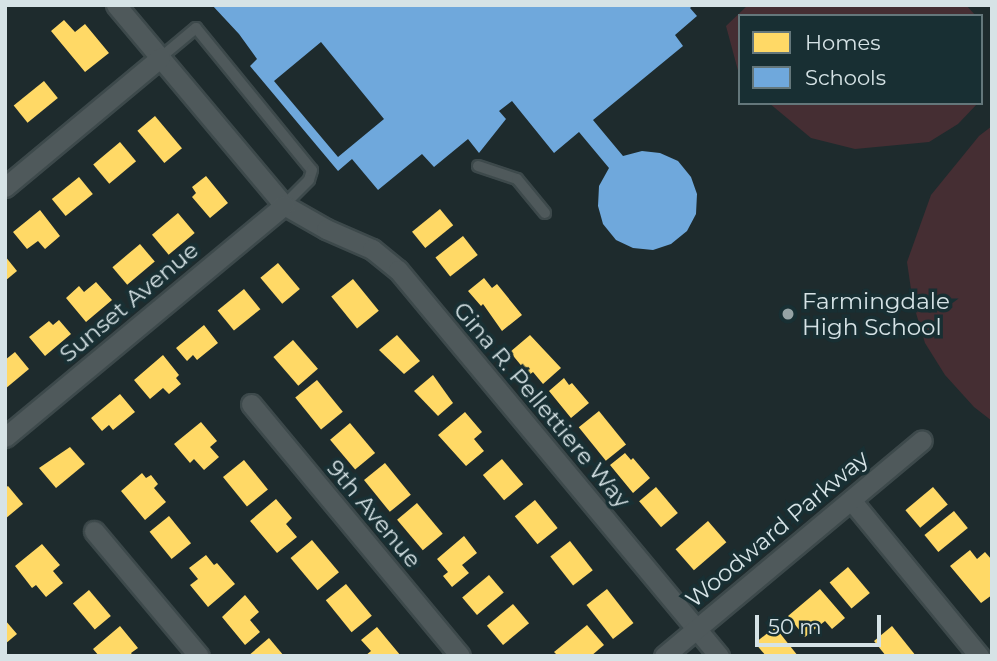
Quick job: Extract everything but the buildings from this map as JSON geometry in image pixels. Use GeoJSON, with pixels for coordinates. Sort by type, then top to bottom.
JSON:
{"type":"FeatureCollection","features":[{"type":"Feature","properties":{"kind":"street","name":"Gina R. Pellettiere Way"},"geometry":{"type":"LineString","coordinates":[[116,5],[284,205],[372,249],[392,264],[719,656]]}},
{"type":"Feature","properties":{"kind":"street"},"geometry":{"type":"LineString","coordinates":[[5,187],[160,58]]}},
{"type":"Feature","properties":{"kind":"street","name":"Sunset Avenue"},"geometry":{"type":"LineString","coordinates":[[5,437],[284,205]]}},
{"type":"Feature","properties":{"kind":"street","name":"9th Avenue"},"geometry":{"type":"LineString","coordinates":[[251,404],[460,656]]}},
{"type":"Feature","properties":{"kind":"street","name":"Woodward Parkway"},"geometry":{"type":"LineString","coordinates":[[664,656],[922,440]]}},
{"type":"Feature","properties":{"kind":"street"},"geometry":{"type":"LineString","coordinates":[[851,500],[979,656]]}},
{"type":"Feature","properties":{"kind":"street"},"geometry":{"type":"LineString","coordinates":[[94,531],[199,656]]}},
{"type":"Feature","properties":{"kind":"lane"},"geometry":{"type":"LineString","coordinates":[[160,58],[196,28],[312,170],[309,180],[284,205]]}},
{"type":"Feature","properties":{"kind":"lane"},"geometry":{"type":"LineString","coordinates":[[478,166],[517,179],[545,213]]}},
{"type":"Feature","properties":{"kind":"shaded area"},"geometry":{"type":"Polygon","coordinates":[[[748,5],[966,5],[974,14],[739,14],[748,5]]]}},
{"type":"Feature","properties":{"kind":"shaded area"},"geometry":{"type":"Polygon","coordinates":[[[738,15],[738,71],[726,26],[738,15]]]}},
{"type":"Feature","properties":{"kind":"shaded area"},"geometry":{"type":"Polygon","coordinates":[[[771,105],[976,105],[958,124],[929,142],[855,149],[811,138],[771,105]]]}},
{"type":"Feature","properties":{"kind":"shaded area"},"geometry":{"type":"Polygon","coordinates":[[[992,126],[992,421],[974,407],[945,375],[925,343],[913,303],[907,262],[931,195],[979,136],[992,126]]]}},
{"type":"Feature","properties":{"kind":"place","name":"Farmingdale High School"},"geometry":{"type":"Point","coordinates":[788,314]}}]}
